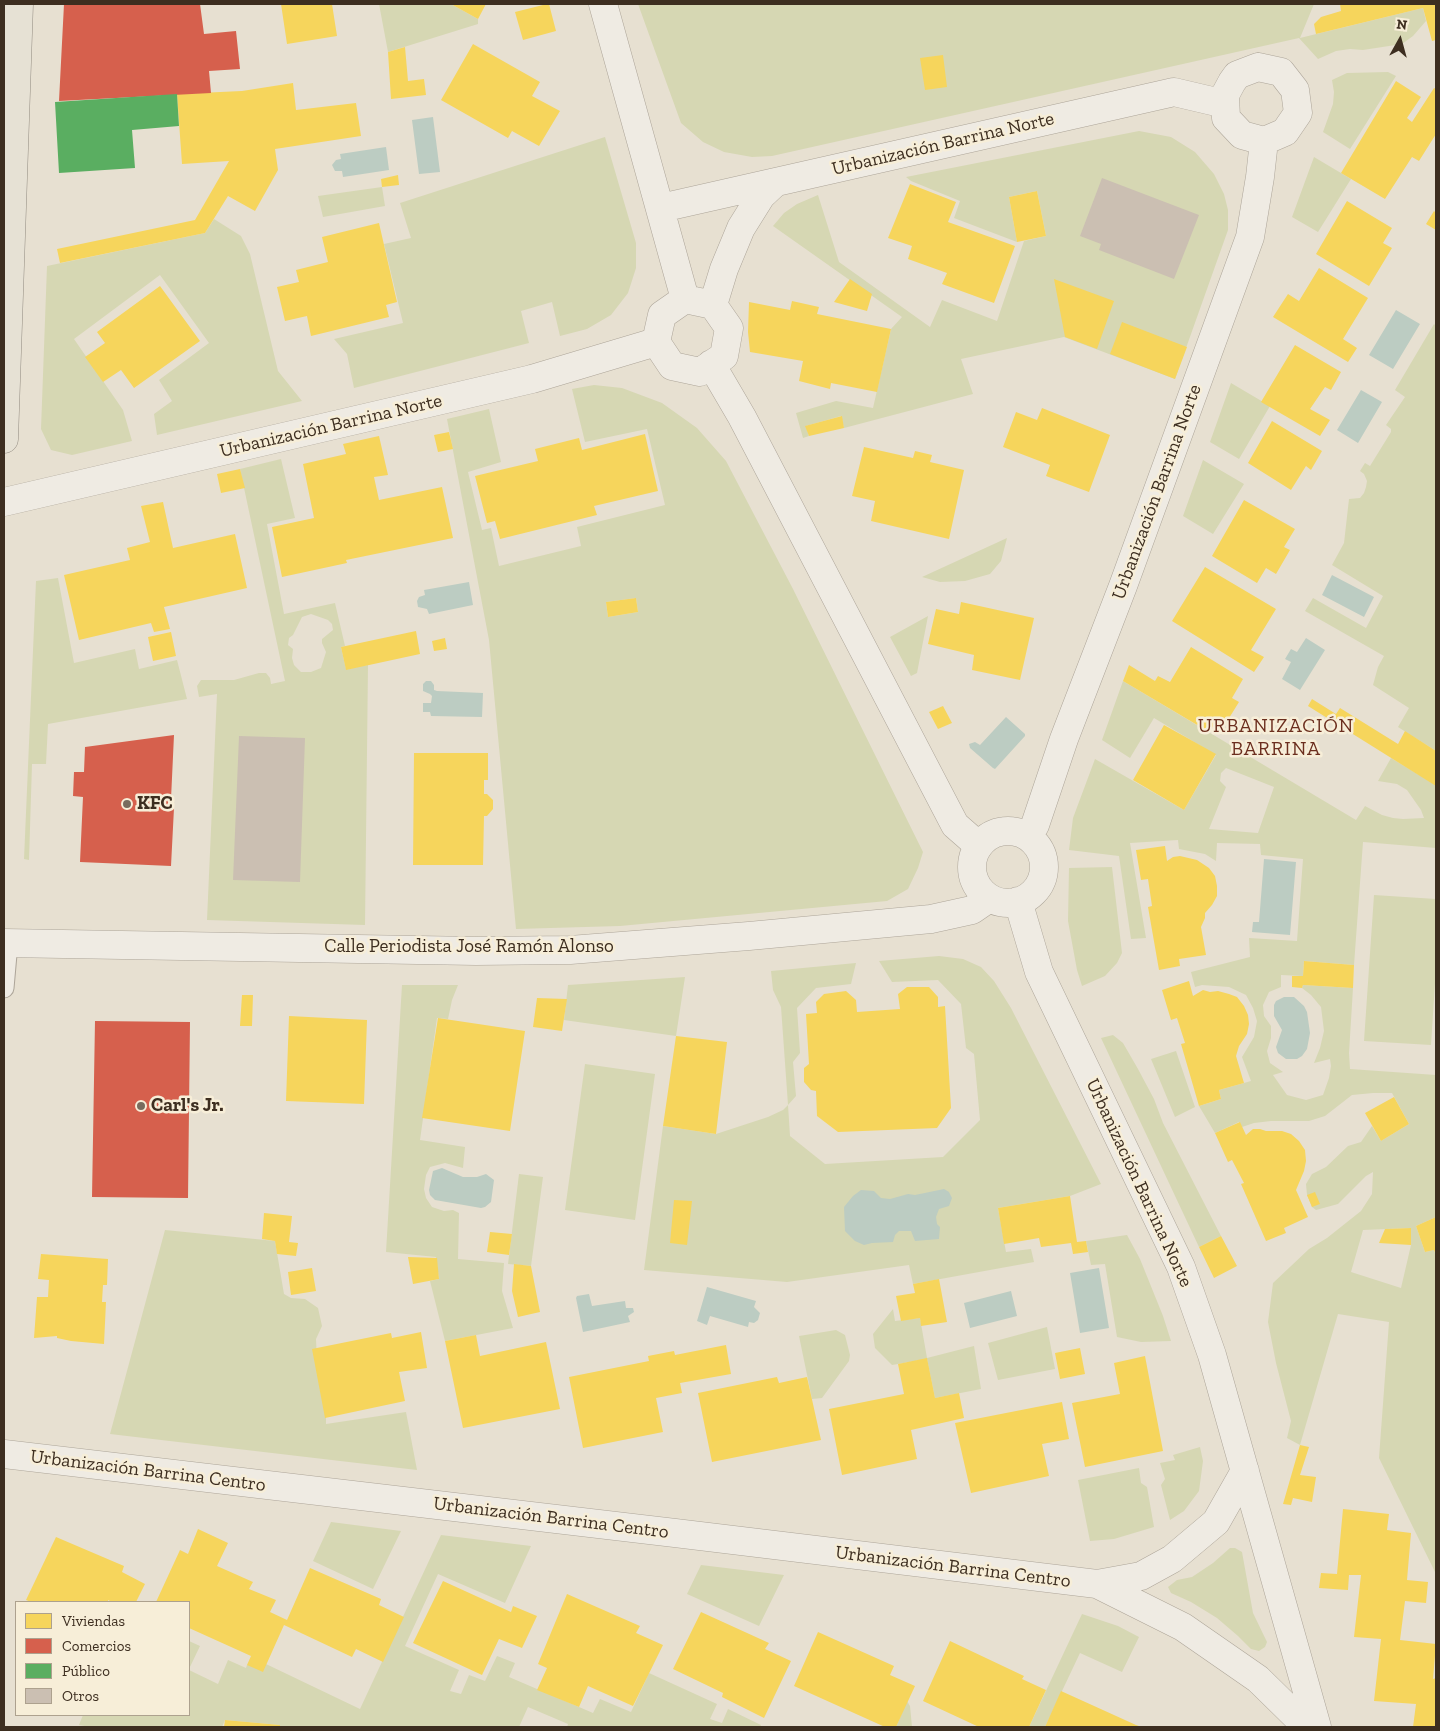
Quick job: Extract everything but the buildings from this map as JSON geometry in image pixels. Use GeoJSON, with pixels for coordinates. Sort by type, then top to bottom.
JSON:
{"type":"FeatureCollection","features":[{"type":"Feature","properties":{"kind":"main road"},"geometry":{"type":"LineString","coordinates":[[4,439],[19,4]]}},
{"type":"Feature","properties":{"kind":"street"},"geometry":{"type":"LineString","coordinates":[[603,4],[685,299]]}},
{"type":"Feature","properties":{"kind":"street"},"geometry":{"type":"LineString","coordinates":[[1258,67],[1281,72],[1295,90],[1298,112],[1285,132],[1264,141],[1242,135],[1226,118],[1225,104],[1225,95],[1237,75],[1258,67]]}},
{"type":"Feature","properties":{"kind":"street","name":"Urbanización Barrina Norte"},"geometry":{"type":"LineString","coordinates":[[661,208],[1174,92],[1225,104]]}},
{"type":"Feature","properties":{"kind":"street","name":"Urbanización Barrina Norte"},"geometry":{"type":"LineString","coordinates":[[1028,836],[1035,826],[1064,739],[1123,586],[1250,237],[1264,141]]}},
{"type":"Feature","properties":{"kind":"street"},"geometry":{"type":"LineString","coordinates":[[713,305],[724,269],[741,228],[761,196],[776,182]]}},
{"type":"Feature","properties":{"kind":"street"},"geometry":{"type":"LineString","coordinates":[[685,299],[713,305],[729,328],[724,356],[700,372],[672,366],[656,342],[662,315],[685,299]]}},
{"type":"Feature","properties":{"kind":"street","name":"Urbanización Barrina Norte"},"geometry":{"type":"LineString","coordinates":[[4,502],[532,379],[656,342]]}},
{"type":"Feature","properties":{"kind":"street"},"geometry":{"type":"LineString","coordinates":[[711,364],[746,425],[955,825],[979,846]]}},
{"type":"Feature","properties":{"kind":"street"},"geometry":{"type":"LineString","coordinates":[[1005,830],[1028,836],[1043,853],[1044,876],[1032,896],[1010,905],[988,899],[973,881],[972,858],[984,838],[1005,830]]}},
{"type":"Feature","properties":{"kind":"street","name":"Calle Periodista José Ramón Alonso"},"geometry":{"type":"LineString","coordinates":[[6,943],[476,951],[570,950],[786,933],[931,919],[972,910],[988,899]]}},
{"type":"Feature","properties":{"kind":"street","name":"Urbanización Barrina Norte"},"geometry":{"type":"LineString","coordinates":[[1018,901],[1039,972],[1181,1267],[1212,1356],[1245,1471]]}},
{"type":"Feature","properties":{"kind":"street","name":"Urbanización Barrina Centro"},"geometry":{"type":"LineString","coordinates":[[4,1454],[682,1533],[1097,1584],[1141,1576],[1172,1559],[1216,1522],[1245,1471]]}},
{"type":"Feature","properties":{"kind":"street"},"geometry":{"type":"LineString","coordinates":[[1245,1471],[1317,1727]]}},
{"type":"Feature","properties":{"kind":"street","name":"Urbanización Barrina Centro"},"geometry":{"type":"LineString","coordinates":[[1097,1584],[1182,1627],[1258,1679],[1307,1727]]}},
{"type":"Feature","properties":{"kind":"lane"},"geometry":{"type":"LineString","coordinates":[[4,988],[6,943]]}},
{"type":"Feature","properties":{"kind":"green space"},"geometry":{"type":"Polygon","coordinates":[[[379,4],[451,4],[478,19],[478,24],[388,52],[379,4]]]}},
{"type":"Feature","properties":{"kind":"green space"},"geometry":{"type":"Polygon","coordinates":[[[638,4],[1314,4],[1300,38],[1423,8],[1426,21],[1413,36],[1402,44],[1363,50],[1336,51],[1318,59],[1299,38],[772,156],[752,157],[724,152],[703,142],[681,123],[638,4]]]}},
{"type":"Feature","properties":{"kind":"green space"},"geometry":{"type":"Polygon","coordinates":[[[1388,72],[1396,76],[1350,149],[1323,132],[1333,104],[1332,80],[1347,73],[1388,72]]]}},
{"type":"Feature","properties":{"kind":"green space"},"geometry":{"type":"Polygon","coordinates":[[[1139,131],[1171,137],[1195,152],[1214,174],[1224,194],[1228,210],[1228,230],[1175,379],[1064,337],[961,359],[973,394],[844,428],[841,416],[806,426],[809,436],[803,438],[796,413],[836,401],[873,408],[891,329],[902,317],[773,226],[784,213],[797,204],[818,195],[839,262],[930,327],[942,300],[997,321],[1024,241],[1046,236],[1037,191],[1009,197],[1017,242],[954,218],[960,201],[911,181],[906,177],[1139,131]]]}},
{"type":"Feature","properties":{"kind":"green space"},"geometry":{"type":"Polygon","coordinates":[[[605,137],[636,243],[636,268],[628,293],[611,315],[587,329],[560,336],[552,302],[521,311],[529,343],[354,388],[347,354],[334,339],[403,323],[384,244],[411,238],[400,203],[605,137]]]}},
{"type":"Feature","properties":{"kind":"green space"},"geometry":{"type":"Polygon","coordinates":[[[1314,157],[1351,179],[1318,232],[1292,217],[1314,157]]]}},
{"type":"Feature","properties":{"kind":"green space"},"geometry":{"type":"Polygon","coordinates":[[[382,187],[385,206],[323,217],[318,196],[382,187]]]}},
{"type":"Feature","properties":{"kind":"green space"},"geometry":{"type":"Polygon","coordinates":[[[214,219],[241,236],[250,254],[278,371],[302,401],[157,435],[154,414],[172,401],[159,380],[209,343],[160,275],[74,339],[123,410],[132,441],[72,455],[51,450],[41,429],[47,266],[205,233],[214,219]]]}},
{"type":"Feature","properties":{"kind":"green space"},"geometry":{"type":"Polygon","coordinates":[[[1434,324],[1436,326],[1436,751],[1398,727],[1409,708],[1373,685],[1378,667],[1384,656],[1305,611],[1313,598],[1366,628],[1383,596],[1332,565],[1344,543],[1349,499],[1360,498],[1366,487],[1367,481],[1364,474],[1360,471],[1365,463],[1370,466],[1391,432],[1391,429],[1386,425],[1405,397],[1395,390],[1434,324]]]}},
{"type":"Feature","properties":{"kind":"green space"},"geometry":{"type":"Polygon","coordinates":[[[1231,383],[1270,406],[1239,459],[1210,442],[1231,383]]]}},
{"type":"Feature","properties":{"kind":"green space"},"geometry":{"type":"Polygon","coordinates":[[[594,385],[622,388],[662,403],[697,428],[726,461],[793,589],[923,852],[908,889],[887,901],[620,926],[516,929],[489,640],[447,419],[489,409],[501,462],[468,472],[482,530],[491,528],[499,566],[581,546],[577,527],[665,505],[647,429],[585,442],[572,389],[594,385]],[[636,598],[606,602],[608,617],[638,612],[636,598]]]}},
{"type":"Feature","properties":{"kind":"green space"},"geometry":{"type":"Polygon","coordinates":[[[281,459],[295,518],[267,524],[284,614],[335,603],[345,646],[341,647],[346,669],[368,665],[365,925],[207,920],[217,694],[199,697],[197,686],[201,680],[234,680],[259,673],[266,673],[270,678],[271,684],[285,681],[240,469],[281,459]],[[311,614],[302,617],[293,635],[289,638],[288,645],[293,649],[292,658],[294,665],[301,672],[311,672],[321,668],[326,652],[322,639],[333,630],[332,624],[328,620],[311,614]]]}},
{"type":"Feature","properties":{"kind":"green space"},"geometry":{"type":"Polygon","coordinates":[[[1203,460],[1244,484],[1213,534],[1183,516],[1203,460]]]}},
{"type":"Feature","properties":{"kind":"green space"},"geometry":{"type":"Polygon","coordinates":[[[1007,538],[1001,561],[990,574],[965,581],[940,582],[922,577],[1007,538]]]}},
{"type":"Feature","properties":{"kind":"green space"},"geometry":{"type":"Polygon","coordinates":[[[58,578],[74,663],[135,649],[139,669],[177,660],[187,699],[48,724],[46,764],[32,764],[29,860],[24,859],[36,581],[58,578]]]}},
{"type":"Feature","properties":{"kind":"green space"},"geometry":{"type":"Polygon","coordinates":[[[928,616],[917,673],[911,676],[890,637],[928,616]]]}},
{"type":"Feature","properties":{"kind":"green space"},"geometry":{"type":"Polygon","coordinates":[[[1123,681],[1356,820],[1365,806],[1382,815],[1393,818],[1424,818],[1421,810],[1407,790],[1397,784],[1378,781],[1391,758],[1436,785],[1436,848],[1363,842],[1354,965],[1304,961],[1303,976],[1281,975],[1281,987],[1269,992],[1263,1005],[1264,1016],[1271,1026],[1271,1038],[1267,1051],[1270,1063],[1283,1072],[1273,1075],[1287,1095],[1306,1100],[1323,1095],[1331,1066],[1330,1059],[1314,1063],[1324,1031],[1321,1007],[1302,988],[1303,985],[1353,988],[1349,1053],[1350,1069],[1436,1075],[1436,1217],[1416,1226],[1425,1252],[1434,1250],[1436,1256],[1436,1574],[1379,1458],[1389,1322],[1338,1314],[1300,1445],[1287,1438],[1291,1421],[1268,1322],[1273,1283],[1309,1249],[1327,1238],[1361,1211],[1372,1194],[1373,1172],[1366,1176],[1338,1204],[1316,1210],[1312,1207],[1307,1195],[1306,1184],[1312,1174],[1326,1167],[1348,1146],[1361,1142],[1372,1126],[1381,1141],[1409,1124],[1392,1093],[1352,1095],[1325,1116],[1309,1121],[1271,1121],[1242,1127],[1239,1122],[1215,1133],[1199,1106],[1221,1099],[1219,1090],[1251,1081],[1242,1057],[1254,1037],[1257,1021],[1246,995],[1229,987],[1202,985],[1195,987],[1191,972],[1250,957],[1249,938],[1297,941],[1303,859],[1261,855],[1260,844],[1217,843],[1216,861],[1205,854],[1179,849],[1178,840],[1130,843],[1146,938],[1131,939],[1119,856],[1069,850],[1073,818],[1095,759],[1184,810],[1216,755],[1154,718],[1130,758],[1102,740],[1123,681]],[[1226,768],[1221,773],[1220,781],[1226,787],[1209,829],[1258,833],[1274,787],[1226,768]],[[1410,1228],[1363,1230],[1351,1272],[1401,1288],[1411,1245],[1410,1228]]]}},
{"type":"Feature","properties":{"kind":"green space"},"geometry":{"type":"Polygon","coordinates":[[[1112,867],[1122,953],[1117,963],[1105,976],[1082,986],[1077,970],[1068,921],[1069,868],[1112,867]]]}},
{"type":"Feature","properties":{"kind":"green space"},"geometry":{"type":"Polygon","coordinates":[[[1374,895],[1436,899],[1436,968],[1431,1045],[1364,1041],[1374,895]]]}},
{"type":"Feature","properties":{"kind":"green space"},"geometry":{"type":"Polygon","coordinates":[[[939,956],[963,959],[981,967],[994,981],[1011,1008],[1101,1184],[1070,1196],[998,1208],[1006,1252],[1031,1249],[1034,1262],[913,1284],[909,1265],[787,1282],[644,1270],[663,1126],[716,1134],[768,1117],[783,1110],[788,1105],[790,1136],[825,1164],[943,1157],[980,1120],[974,1054],[966,1048],[961,1004],[938,980],[892,982],[879,961],[939,956]]]}},
{"type":"Feature","properties":{"kind":"green space"},"geometry":{"type":"Polygon","coordinates":[[[856,963],[851,984],[816,988],[797,1008],[800,1053],[793,1062],[796,1096],[788,1105],[781,1007],[773,990],[771,971],[856,963]]]}},
{"type":"Feature","properties":{"kind":"green space"},"geometry":{"type":"Polygon","coordinates":[[[685,977],[676,1036],[564,1020],[568,985],[685,977]]]}},
{"type":"Feature","properties":{"kind":"green space"},"geometry":{"type":"Polygon","coordinates":[[[402,985],[458,985],[452,1000],[448,1019],[437,1018],[420,1140],[465,1147],[463,1168],[445,1163],[430,1167],[426,1175],[424,1189],[426,1198],[432,1207],[444,1211],[453,1210],[459,1213],[458,1259],[504,1263],[502,1291],[513,1328],[445,1341],[430,1281],[439,1279],[436,1257],[386,1252],[402,985]]]}},
{"type":"Feature","properties":{"kind":"green space"},"geometry":{"type":"Polygon","coordinates":[[[1113,1035],[1123,1043],[1138,1069],[1154,1099],[1163,1123],[1221,1236],[1199,1247],[1101,1038],[1113,1035]]]}},
{"type":"Feature","properties":{"kind":"green space"},"geometry":{"type":"Polygon","coordinates":[[[1176,1051],[1195,1107],[1175,1117],[1151,1059],[1176,1051]]]}},
{"type":"Feature","properties":{"kind":"green space"},"geometry":{"type":"Polygon","coordinates":[[[585,1064],[655,1074],[635,1220],[565,1210],[585,1064]]]}},
{"type":"Feature","properties":{"kind":"green space"},"geometry":{"type":"Polygon","coordinates":[[[519,1174],[543,1177],[531,1266],[508,1264],[519,1174]]]}},
{"type":"Feature","properties":{"kind":"green space"},"geometry":{"type":"Polygon","coordinates":[[[165,1230],[275,1241],[284,1294],[291,1298],[305,1299],[318,1308],[322,1326],[316,1339],[317,1361],[326,1411],[326,1424],[406,1412],[417,1470],[110,1434],[165,1230]]]}},
{"type":"Feature","properties":{"kind":"green space"},"geometry":{"type":"Polygon","coordinates":[[[1127,1235],[1140,1259],[1171,1341],[1141,1342],[1117,1337],[1105,1264],[1091,1265],[1086,1241],[1127,1235]]]}},
{"type":"Feature","properties":{"kind":"green space"},"geometry":{"type":"Polygon","coordinates":[[[893,1309],[895,1321],[920,1318],[927,1358],[974,1346],[981,1389],[935,1398],[927,1359],[892,1365],[875,1348],[873,1334],[893,1309]]]}},
{"type":"Feature","properties":{"kind":"green space"},"geometry":{"type":"Polygon","coordinates":[[[1047,1327],[1055,1369],[998,1380],[988,1343],[1047,1327]]]}},
{"type":"Feature","properties":{"kind":"green space"},"geometry":{"type":"Polygon","coordinates":[[[836,1330],[845,1335],[850,1355],[849,1361],[822,1398],[812,1399],[799,1336],[836,1330]]]}},
{"type":"Feature","properties":{"kind":"green space"},"geometry":{"type":"Polygon","coordinates":[[[1200,1447],[1203,1461],[1199,1491],[1184,1511],[1170,1520],[1161,1485],[1165,1479],[1160,1463],[1175,1460],[1173,1455],[1200,1447]]]}},
{"type":"Feature","properties":{"kind":"green space"},"geometry":{"type":"Polygon","coordinates":[[[1139,1468],[1141,1483],[1147,1487],[1154,1527],[1114,1539],[1090,1541],[1078,1480],[1139,1468]]]}},
{"type":"Feature","properties":{"kind":"green space"},"geometry":{"type":"Polygon","coordinates":[[[331,1522],[401,1531],[373,1589],[313,1561],[331,1522]]]}},
{"type":"Feature","properties":{"kind":"green space"},"geometry":{"type":"Polygon","coordinates":[[[441,1535],[531,1546],[505,1603],[438,1574],[405,1646],[459,1670],[450,1691],[461,1694],[469,1675],[485,1681],[497,1656],[515,1663],[509,1677],[593,1713],[600,1699],[631,1712],[649,1673],[717,1704],[710,1719],[722,1723],[728,1709],[761,1725],[760,1727],[567,1727],[568,1724],[528,1707],[519,1727],[280,1727],[280,1725],[225,1720],[222,1727],[90,1727],[79,1725],[83,1716],[190,1716],[190,1670],[218,1684],[228,1660],[246,1668],[247,1665],[266,1664],[360,1709],[441,1535]]]}},
{"type":"Feature","properties":{"kind":"green space"},"geometry":{"type":"Polygon","coordinates":[[[1230,1548],[1235,1548],[1242,1552],[1253,1613],[1267,1642],[1265,1647],[1259,1651],[1251,1649],[1217,1618],[1191,1602],[1171,1593],[1168,1587],[1177,1580],[1192,1577],[1213,1563],[1230,1548]]]}},
{"type":"Feature","properties":{"kind":"green space"},"geometry":{"type":"Polygon","coordinates":[[[701,1565],[784,1575],[759,1626],[687,1594],[701,1565]]]}},
{"type":"Feature","properties":{"kind":"green space"},"geometry":{"type":"Polygon","coordinates":[[[1082,1614],[1118,1626],[1139,1637],[1122,1672],[1080,1653],[1045,1727],[1029,1727],[1082,1614]]]}},
{"type":"Feature","properties":{"kind":"green space"},"geometry":{"type":"Polygon","coordinates":[[[190,1641],[200,1646],[190,1667],[190,1641]]]}},
{"type":"Feature","properties":{"kind":"green space"},"geometry":{"type":"Polygon","coordinates":[[[907,1701],[910,1706],[912,1727],[896,1727],[907,1701]]]}},
{"type":"Feature","properties":{"kind":"shaded area"},"geometry":{"type":"Polygon","coordinates":[[[433,117],[440,172],[419,174],[412,120],[433,117]]]}},
{"type":"Feature","properties":{"kind":"shaded area"},"geometry":{"type":"Polygon","coordinates":[[[386,147],[389,170],[343,177],[342,171],[335,171],[332,165],[336,160],[341,159],[340,154],[386,147]]]}},
{"type":"Feature","properties":{"kind":"shaded area"},"geometry":{"type":"Polygon","coordinates":[[[1396,310],[1420,324],[1393,369],[1369,355],[1396,310]]]}},
{"type":"Feature","properties":{"kind":"shaded area"},"geometry":{"type":"Polygon","coordinates":[[[1361,390],[1382,402],[1358,443],[1337,430],[1361,390]]]}},
{"type":"Feature","properties":{"kind":"shaded area"},"geometry":{"type":"Polygon","coordinates":[[[1332,575],[1374,597],[1364,617],[1322,595],[1332,575]]]}},
{"type":"Feature","properties":{"kind":"shaded area"},"geometry":{"type":"Polygon","coordinates":[[[469,582],[473,605],[429,614],[427,609],[418,607],[417,601],[419,597],[425,595],[424,590],[469,582]]]}},
{"type":"Feature","properties":{"kind":"shaded area"},"geometry":{"type":"Polygon","coordinates":[[[1306,638],[1325,650],[1300,690],[1282,679],[1291,662],[1285,659],[1291,649],[1297,652],[1306,638]]]}},
{"type":"Feature","properties":{"kind":"shaded area"},"geometry":{"type":"Polygon","coordinates":[[[426,681],[431,681],[434,685],[434,690],[437,691],[483,693],[482,717],[431,716],[430,712],[423,712],[423,703],[431,703],[432,696],[423,691],[423,684],[426,681]]]}},
{"type":"Feature","properties":{"kind":"shaded area"},"geometry":{"type":"Polygon","coordinates":[[[1006,717],[1025,736],[995,769],[970,748],[969,744],[975,742],[980,745],[1006,717]]]}},
{"type":"Feature","properties":{"kind":"shaded area"},"geometry":{"type":"Polygon","coordinates":[[[1264,859],[1296,862],[1290,935],[1252,932],[1253,922],[1259,922],[1264,859]]]}},
{"type":"Feature","properties":{"kind":"shaded area"},"geometry":{"type":"Polygon","coordinates":[[[1284,997],[1294,997],[1304,1006],[1307,1012],[1310,1033],[1307,1049],[1297,1059],[1286,1059],[1278,1053],[1276,1047],[1282,1030],[1274,1016],[1274,1005],[1276,1001],[1284,997]]]}},
{"type":"Feature","properties":{"kind":"shaded area"},"geometry":{"type":"Polygon","coordinates":[[[442,1168],[463,1177],[477,1177],[486,1174],[494,1180],[491,1202],[481,1208],[435,1200],[430,1195],[429,1190],[433,1171],[442,1168]]]}},
{"type":"Feature","properties":{"kind":"shaded area"},"geometry":{"type":"Polygon","coordinates":[[[944,1189],[949,1192],[952,1198],[949,1206],[939,1209],[936,1217],[937,1224],[940,1227],[939,1239],[915,1241],[911,1231],[899,1231],[895,1235],[893,1242],[864,1245],[855,1241],[845,1231],[844,1207],[861,1190],[874,1191],[881,1198],[890,1199],[908,1194],[915,1195],[944,1189]]]}},
{"type":"Feature","properties":{"kind":"shaded area"},"geometry":{"type":"Polygon","coordinates":[[[1099,1268],[1109,1328],[1080,1333],[1070,1273],[1099,1268]]]}},
{"type":"Feature","properties":{"kind":"shaded area"},"geometry":{"type":"Polygon","coordinates":[[[707,1287],[756,1301],[754,1307],[760,1313],[758,1320],[754,1323],[749,1322],[748,1327],[710,1316],[707,1325],[697,1321],[707,1287]]]}},
{"type":"Feature","properties":{"kind":"shaded area"},"geometry":{"type":"Polygon","coordinates":[[[1011,1291],[1017,1316],[970,1328],[964,1303],[1011,1291]]]}},
{"type":"Feature","properties":{"kind":"shaded area"},"geometry":{"type":"Polygon","coordinates":[[[589,1294],[592,1306],[625,1301],[626,1308],[633,1308],[634,1312],[628,1316],[630,1322],[583,1332],[576,1298],[577,1296],[589,1294]]]}},
{"type":"Feature","properties":{"kind":"place","name":"KFC"},"geometry":{"type":"Point","coordinates":[127,804]}},
{"type":"Feature","properties":{"kind":"place","name":"Carl's Jr."},"geometry":{"type":"Point","coordinates":[141,1106]}},
{"type":"Feature","properties":{"kind":"district","name":"URBANIZACIÓN BARRINA"},"geometry":{"type":"Point","coordinates":[1276,738]}}]}
